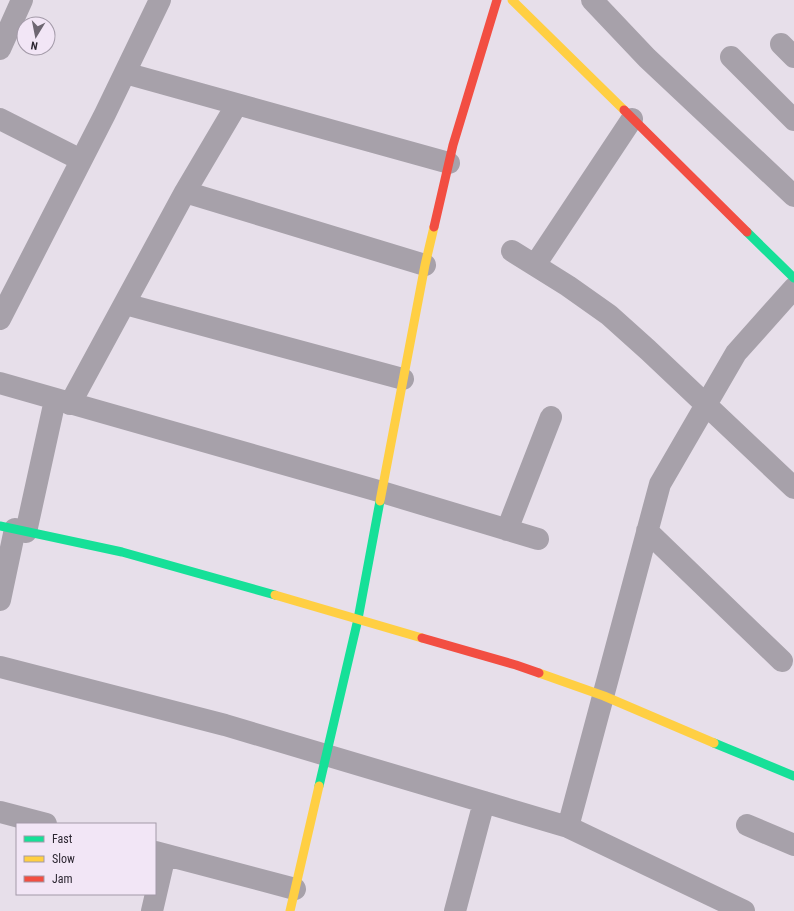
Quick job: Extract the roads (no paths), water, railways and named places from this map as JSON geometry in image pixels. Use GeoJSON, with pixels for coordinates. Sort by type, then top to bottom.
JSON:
{"type":"FeatureCollection","features":[{"type":"Feature","properties":{"kind":"street"},"geometry":{"type":"LineString","coordinates":[[1,43],[22,0]]}},
{"type":"Feature","properties":{"kind":"street"},"geometry":{"type":"LineString","coordinates":[[0,319],[125,73],[160,0]]}},
{"type":"Feature","properties":{"kind":"street"},"geometry":{"type":"LineString","coordinates":[[290,911],[358,619],[425,265],[456,137],[497,0]]}},
{"type":"Feature","properties":{"kind":"street"},"geometry":{"type":"LineString","coordinates":[[512,0],[794,278]]}},
{"type":"Feature","properties":{"kind":"street"},"geometry":{"type":"LineString","coordinates":[[592,0],[647,58],[794,196]]}},
{"type":"Feature","properties":{"kind":"street"},"geometry":{"type":"LineString","coordinates":[[731,57],[794,120]]}},
{"type":"Feature","properties":{"kind":"street"},"geometry":{"type":"LineString","coordinates":[[125,73],[449,163]]}},
{"type":"Feature","properties":{"kind":"street"},"geometry":{"type":"LineString","coordinates":[[0,600],[13,529],[63,402],[125,304],[185,192],[237,104]]}},
{"type":"Feature","properties":{"kind":"street"},"geometry":{"type":"LineString","coordinates":[[0,119],[81,160]]}},
{"type":"Feature","properties":{"kind":"street"},"geometry":{"type":"LineString","coordinates":[[535,265],[632,119]]}},
{"type":"Feature","properties":{"kind":"street"},"geometry":{"type":"LineString","coordinates":[[185,192],[425,265]]}},
{"type":"Feature","properties":{"kind":"street"},"geometry":{"type":"LineString","coordinates":[[512,250],[568,286],[609,315],[794,488]]}},
{"type":"Feature","properties":{"kind":"street"},"geometry":{"type":"LineString","coordinates":[[568,827],[660,484],[736,353],[794,288]]}},
{"type":"Feature","properties":{"kind":"street"},"geometry":{"type":"LineString","coordinates":[[125,304],[403,379]]}},
{"type":"Feature","properties":{"kind":"street"},"geometry":{"type":"LineString","coordinates":[[0,383],[382,492],[538,539]]}},
{"type":"Feature","properties":{"kind":"street"},"geometry":{"type":"LineString","coordinates":[[507,530],[551,418]]}},
{"type":"Feature","properties":{"kind":"street"},"geometry":{"type":"LineString","coordinates":[[13,529],[122,552],[516,665],[604,696],[794,776]]}},
{"type":"Feature","properties":{"kind":"street"},"geometry":{"type":"LineString","coordinates":[[647,531],[782,661]]}},
{"type":"Feature","properties":{"kind":"street"},"geometry":{"type":"LineString","coordinates":[[0,667],[225,725],[568,827],[744,911]]}},
{"type":"Feature","properties":{"kind":"street"},"geometry":{"type":"LineString","coordinates":[[455,911],[484,802]]}},
{"type":"Feature","properties":{"kind":"street"},"geometry":{"type":"LineString","coordinates":[[0,812],[42,823]]}},
{"type":"Feature","properties":{"kind":"street"},"geometry":{"type":"LineString","coordinates":[[747,825],[794,845]]}},
{"type":"Feature","properties":{"kind":"street"},"geometry":{"type":"LineString","coordinates":[[156,882],[160,853],[295,889]]}},
{"type":"Feature","properties":{"kind":"street"},"geometry":{"type":"LineString","coordinates":[[152,911],[154,895]]}}]}
